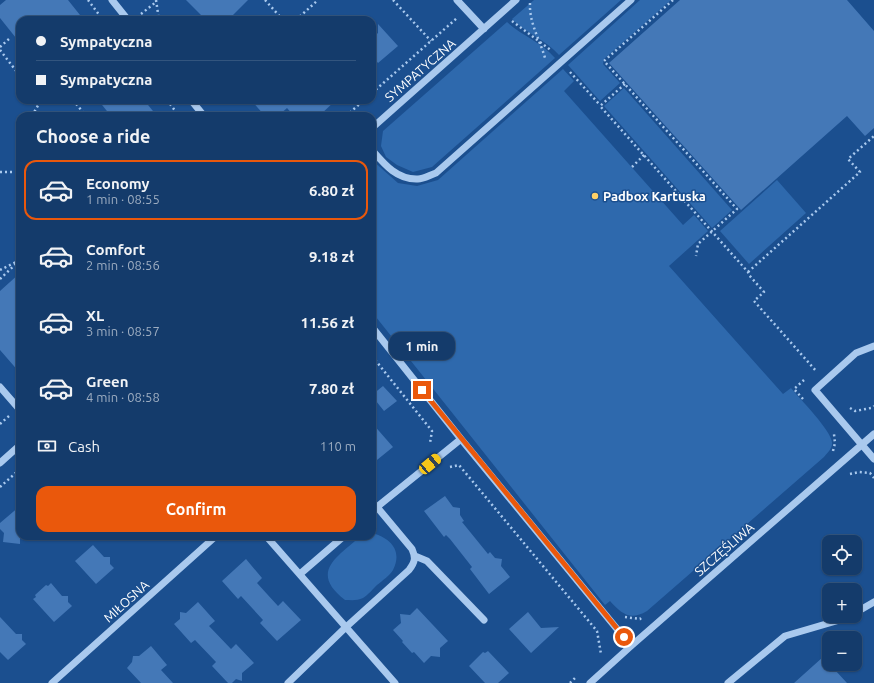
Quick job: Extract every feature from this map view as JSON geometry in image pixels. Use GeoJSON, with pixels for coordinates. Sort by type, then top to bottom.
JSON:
{"type":"FeatureCollection","features":[{"type":"Feature","properties":{"kind":"street"},"geometry":{"type":"LineString","coordinates":[[112,0],[125,16]]}},
{"type":"Feature","properties":{"kind":"street"},"geometry":{"type":"LineString","coordinates":[[457,0],[484,30]]}},
{"type":"Feature","properties":{"kind":"street","name":"SYMPATYCZNA"},"geometry":{"type":"LineString","coordinates":[[376,124],[516,0]]}},
{"type":"Feature","properties":{"kind":"street"},"geometry":{"type":"LineString","coordinates":[[376,154],[388,168],[402,177],[419,180],[436,173],[631,0]]}},
{"type":"Feature","properties":{"kind":"street"},"geometry":{"type":"LineString","coordinates":[[194,104],[201,112]]}},
{"type":"Feature","properties":{"kind":"street"},"geometry":{"type":"LineString","coordinates":[[376,332],[461,440],[631,646]]}},
{"type":"Feature","properties":{"kind":"street"},"geometry":{"type":"LineString","coordinates":[[874,346],[856,353],[815,390],[874,459]]}},
{"type":"Feature","properties":{"kind":"street"},"geometry":{"type":"LineString","coordinates":[[0,387],[16,405]]}},
{"type":"Feature","properties":{"kind":"street","name":"SZCZĘŚLIWA"},"geometry":{"type":"LineString","coordinates":[[590,683],[874,434]]}},
{"type":"Feature","properties":{"kind":"street"},"geometry":{"type":"LineString","coordinates":[[376,508],[461,440]]}},
{"type":"Feature","properties":{"kind":"street"},"geometry":{"type":"LineString","coordinates":[[0,463],[16,449]]}},
{"type":"Feature","properties":{"kind":"street"},"geometry":{"type":"LineString","coordinates":[[288,683],[410,570],[414,563],[415,556],[407,542],[376,510]]}},
{"type":"Feature","properties":{"kind":"street","name":"MIŁOSNA"},"geometry":{"type":"LineString","coordinates":[[52,683],[212,540]]}},
{"type":"Feature","properties":{"kind":"street"},"geometry":{"type":"LineString","coordinates":[[270,540],[395,683]]}},
{"type":"Feature","properties":{"kind":"street"},"geometry":{"type":"LineString","coordinates":[[300,574],[339,540]]}},
{"type":"Feature","properties":{"kind":"street"},"geometry":{"type":"LineString","coordinates":[[415,556],[427,560],[484,620]]}},
{"type":"Feature","properties":{"kind":"street"},"geometry":{"type":"LineString","coordinates":[[862,608],[874,602]]}},
{"type":"Feature","properties":{"kind":"street"},"geometry":{"type":"LineString","coordinates":[[728,683],[785,636],[829,623]]}},
{"type":"Feature","properties":{"kind":"path"},"geometry":{"type":"LineString","coordinates":[[88,0],[100,16]]}},
{"type":"Feature","properties":{"kind":"path"},"geometry":{"type":"LineString","coordinates":[[264,0],[279,16]]}},
{"type":"Feature","properties":{"kind":"path"},"geometry":{"type":"LineString","coordinates":[[300,16],[318,0]]}},
{"type":"Feature","properties":{"kind":"path"},"geometry":{"type":"LineString","coordinates":[[393,0],[431,41]]}},
{"type":"Feature","properties":{"kind":"path"},"geometry":{"type":"LineString","coordinates":[[530,0],[529,9],[549,72]]}},
{"type":"Feature","properties":{"kind":"path"},"geometry":{"type":"LineString","coordinates":[[673,0],[604,61],[737,209],[698,244],[696,256]]}},
{"type":"Feature","properties":{"kind":"path"},"geometry":{"type":"LineString","coordinates":[[140,15],[156,1]]}},
{"type":"Feature","properties":{"kind":"path"},"geometry":{"type":"LineString","coordinates":[[156,1],[158,16]]}},
{"type":"Feature","properties":{"kind":"path"},"geometry":{"type":"LineString","coordinates":[[376,89],[467,10]]}},
{"type":"Feature","properties":{"kind":"path"},"geometry":{"type":"LineString","coordinates":[[504,12],[514,24],[552,51]]}},
{"type":"Feature","properties":{"kind":"path"},"geometry":{"type":"LineString","coordinates":[[10,38],[0,48],[16,70]]}},
{"type":"Feature","properties":{"kind":"path"},"geometry":{"type":"LineString","coordinates":[[576,78],[748,272],[748,275],[764,292],[754,301],[825,381]]}},
{"type":"Feature","properties":{"kind":"path"},"geometry":{"type":"LineString","coordinates":[[600,106],[624,84]]}},
{"type":"Feature","properties":{"kind":"path"},"geometry":{"type":"LineString","coordinates":[[76,104],[83,112]]}},
{"type":"Feature","properties":{"kind":"path"},"geometry":{"type":"LineString","coordinates":[[170,104],[177,112]]}},
{"type":"Feature","properties":{"kind":"path"},"geometry":{"type":"LineString","coordinates":[[350,112],[360,104]]}},
{"type":"Feature","properties":{"kind":"path"},"geometry":{"type":"LineString","coordinates":[[748,272],[860,172],[848,159],[874,136]]}},
{"type":"Feature","properties":{"kind":"path"},"geometry":{"type":"LineString","coordinates":[[632,167],[644,155]]}},
{"type":"Feature","properties":{"kind":"path"},"geometry":{"type":"LineString","coordinates":[[0,172],[16,172]]}},
{"type":"Feature","properties":{"kind":"path"},"geometry":{"type":"LineString","coordinates":[[0,270],[16,262]]}},
{"type":"Feature","properties":{"kind":"path"},"geometry":{"type":"LineString","coordinates":[[0,279],[16,264]]}},
{"type":"Feature","properties":{"kind":"path"},"geometry":{"type":"LineString","coordinates":[[376,361],[432,431],[430,443]]}},
{"type":"Feature","properties":{"kind":"path"},"geometry":{"type":"LineString","coordinates":[[848,406],[855,412],[874,406]]}},
{"type":"Feature","properties":{"kind":"path"},"geometry":{"type":"LineString","coordinates":[[449,467],[459,465],[597,631],[601,654],[596,659]]}},
{"type":"Feature","properties":{"kind":"path"},"geometry":{"type":"LineString","coordinates":[[0,487],[16,473]]}},
{"type":"Feature","properties":{"kind":"path"},"geometry":{"type":"LineString","coordinates":[[570,683],[580,674]]}},
{"type":"Feature","properties":{"kind":"shaded area"},"geometry":{"type":"Polygon","coordinates":[[[534,0],[621,0],[559,55],[548,45],[512,19],[534,0]]]}},
{"type":"Feature","properties":{"kind":"shaded area"},"geometry":{"type":"Polygon","coordinates":[[[640,0],[671,0],[604,59],[603,64],[620,83],[600,101],[568,65],[640,0]]]}},
{"type":"Feature","properties":{"kind":"shaded area"},"geometry":{"type":"Polygon","coordinates":[[[507,22],[550,52],[555,58],[432,167],[413,172],[397,165],[386,157],[381,146],[383,131],[507,22]]]}},
{"type":"Feature","properties":{"kind":"shaded area"},"geometry":{"type":"Polygon","coordinates":[[[563,69],[574,81],[564,91],[683,225],[694,215],[708,231],[669,266],[783,394],[791,388],[828,432],[832,446],[824,457],[647,611],[641,614],[631,616],[622,613],[610,601],[605,605],[376,317],[376,164],[398,183],[417,186],[438,180],[563,69]]]}},
{"type":"Feature","properties":{"kind":"shaded area"},"geometry":{"type":"Polygon","coordinates":[[[624,88],[732,210],[712,228],[604,106],[624,88]]]}},
{"type":"Feature","properties":{"kind":"shaded area"},"geometry":{"type":"Polygon","coordinates":[[[777,180],[806,213],[749,264],[720,231],[777,180]]]}},
{"type":"Feature","properties":{"kind":"shaded area"},"geometry":{"type":"Polygon","coordinates":[[[376,534],[384,538],[393,546],[396,556],[396,563],[388,576],[369,594],[356,600],[345,600],[334,590],[329,581],[328,573],[330,565],[356,540],[376,540],[376,534]]]}},
{"type":"Feature","properties":{"kind":"building"},"geometry":{"type":"Polygon","coordinates":[[[6,0],[68,0],[81,16],[16,16],[16,38],[0,18],[0,5],[6,0]]]}},
{"type":"Feature","properties":{"kind":"building"},"geometry":{"type":"Polygon","coordinates":[[[186,0],[248,0],[232,16],[202,16],[186,0]]]}},
{"type":"Feature","properties":{"kind":"building"},"geometry":{"type":"Polygon","coordinates":[[[680,0],[847,0],[874,31],[874,128],[865,136],[847,116],[741,210],[609,63],[680,0]]]}},
{"type":"Feature","properties":{"kind":"building"},"geometry":{"type":"Polygon","coordinates":[[[378,24],[398,46],[376,64],[376,32],[378,34],[378,24]]]}},
{"type":"Feature","properties":{"kind":"building"},"geometry":{"type":"Polygon","coordinates":[[[101,104],[147,104],[154,112],[108,112],[101,104]]]}},
{"type":"Feature","properties":{"kind":"building"},"geometry":{"type":"Polygon","coordinates":[[[254,104],[332,104],[323,112],[290,112],[287,108],[282,112],[262,112],[254,104]]]}},
{"type":"Feature","properties":{"kind":"building"},"geometry":{"type":"Polygon","coordinates":[[[16,277],[16,368],[0,350],[0,291],[16,277]]]}},
{"type":"Feature","properties":{"kind":"building"},"geometry":{"type":"Polygon","coordinates":[[[383,386],[397,401],[384,411],[376,401],[376,392],[383,386]]]}},
{"type":"Feature","properties":{"kind":"building"},"geometry":{"type":"Polygon","coordinates":[[[376,428],[393,447],[376,461],[376,428]]]}},
{"type":"Feature","properties":{"kind":"building"},"geometry":{"type":"Polygon","coordinates":[[[445,496],[453,507],[460,508],[460,515],[464,521],[462,522],[488,554],[490,552],[495,558],[502,559],[501,566],[510,577],[489,594],[470,569],[472,567],[450,539],[446,535],[444,537],[424,511],[445,496]]]}},
{"type":"Feature","properties":{"kind":"building"},"geometry":{"type":"Polygon","coordinates":[[[16,509],[16,540],[20,540],[20,544],[3,542],[4,533],[0,529],[0,523],[16,509]]]}},
{"type":"Feature","properties":{"kind":"building"},"geometry":{"type":"Polygon","coordinates":[[[93,545],[104,557],[110,557],[110,564],[114,568],[96,584],[75,561],[93,545]]]}},
{"type":"Feature","properties":{"kind":"building"},"geometry":{"type":"Polygon","coordinates":[[[246,559],[262,578],[257,583],[278,606],[283,601],[301,620],[277,641],[260,623],[263,620],[241,596],[238,599],[222,581],[246,559]]]}},
{"type":"Feature","properties":{"kind":"building"},"geometry":{"type":"Polygon","coordinates":[[[51,583],[62,596],[68,596],[68,602],[72,606],[54,622],[33,599],[36,597],[35,595],[46,585],[48,586],[51,583]]]}},
{"type":"Feature","properties":{"kind":"building"},"geometry":{"type":"Polygon","coordinates":[[[198,602],[215,621],[209,626],[231,649],[236,644],[254,663],[242,673],[242,681],[236,679],[232,683],[228,683],[212,666],[216,662],[195,640],[191,643],[174,624],[180,619],[180,612],[186,613],[198,602]]]}},
{"type":"Feature","properties":{"kind":"building"},"geometry":{"type":"Polygon","coordinates":[[[417,608],[448,641],[440,648],[440,657],[431,656],[424,663],[414,652],[412,653],[393,630],[401,623],[400,614],[410,615],[417,608]]]}},
{"type":"Feature","properties":{"kind":"building"},"geometry":{"type":"Polygon","coordinates":[[[528,612],[541,628],[559,627],[531,653],[509,629],[528,612]]]}},
{"type":"Feature","properties":{"kind":"building"},"geometry":{"type":"Polygon","coordinates":[[[0,617],[16,634],[22,634],[22,640],[26,644],[8,660],[0,652],[0,617]]]}},
{"type":"Feature","properties":{"kind":"building"},"geometry":{"type":"Polygon","coordinates":[[[151,646],[167,665],[161,670],[173,683],[141,683],[127,668],[132,662],[133,656],[139,656],[151,646]]]}},
{"type":"Feature","properties":{"kind":"building"},"geometry":{"type":"Polygon","coordinates":[[[488,651],[509,673],[498,683],[485,683],[469,666],[483,652],[485,653],[488,651]]]}},
{"type":"Feature","properties":{"kind":"building"},"geometry":{"type":"Polygon","coordinates":[[[822,658],[822,671],[836,671],[847,683],[794,683],[822,658]]]}},
{"type":"Feature","properties":{"kind":"place","name":"Padbox Kartuska"},"geometry":{"type":"Point","coordinates":[595,196]}},
{"type":"Feature","properties":{"kind":"route"},"geometry":{"type":"LineString","coordinates":[[422,390],[461,440],[624,637]]}}]}
